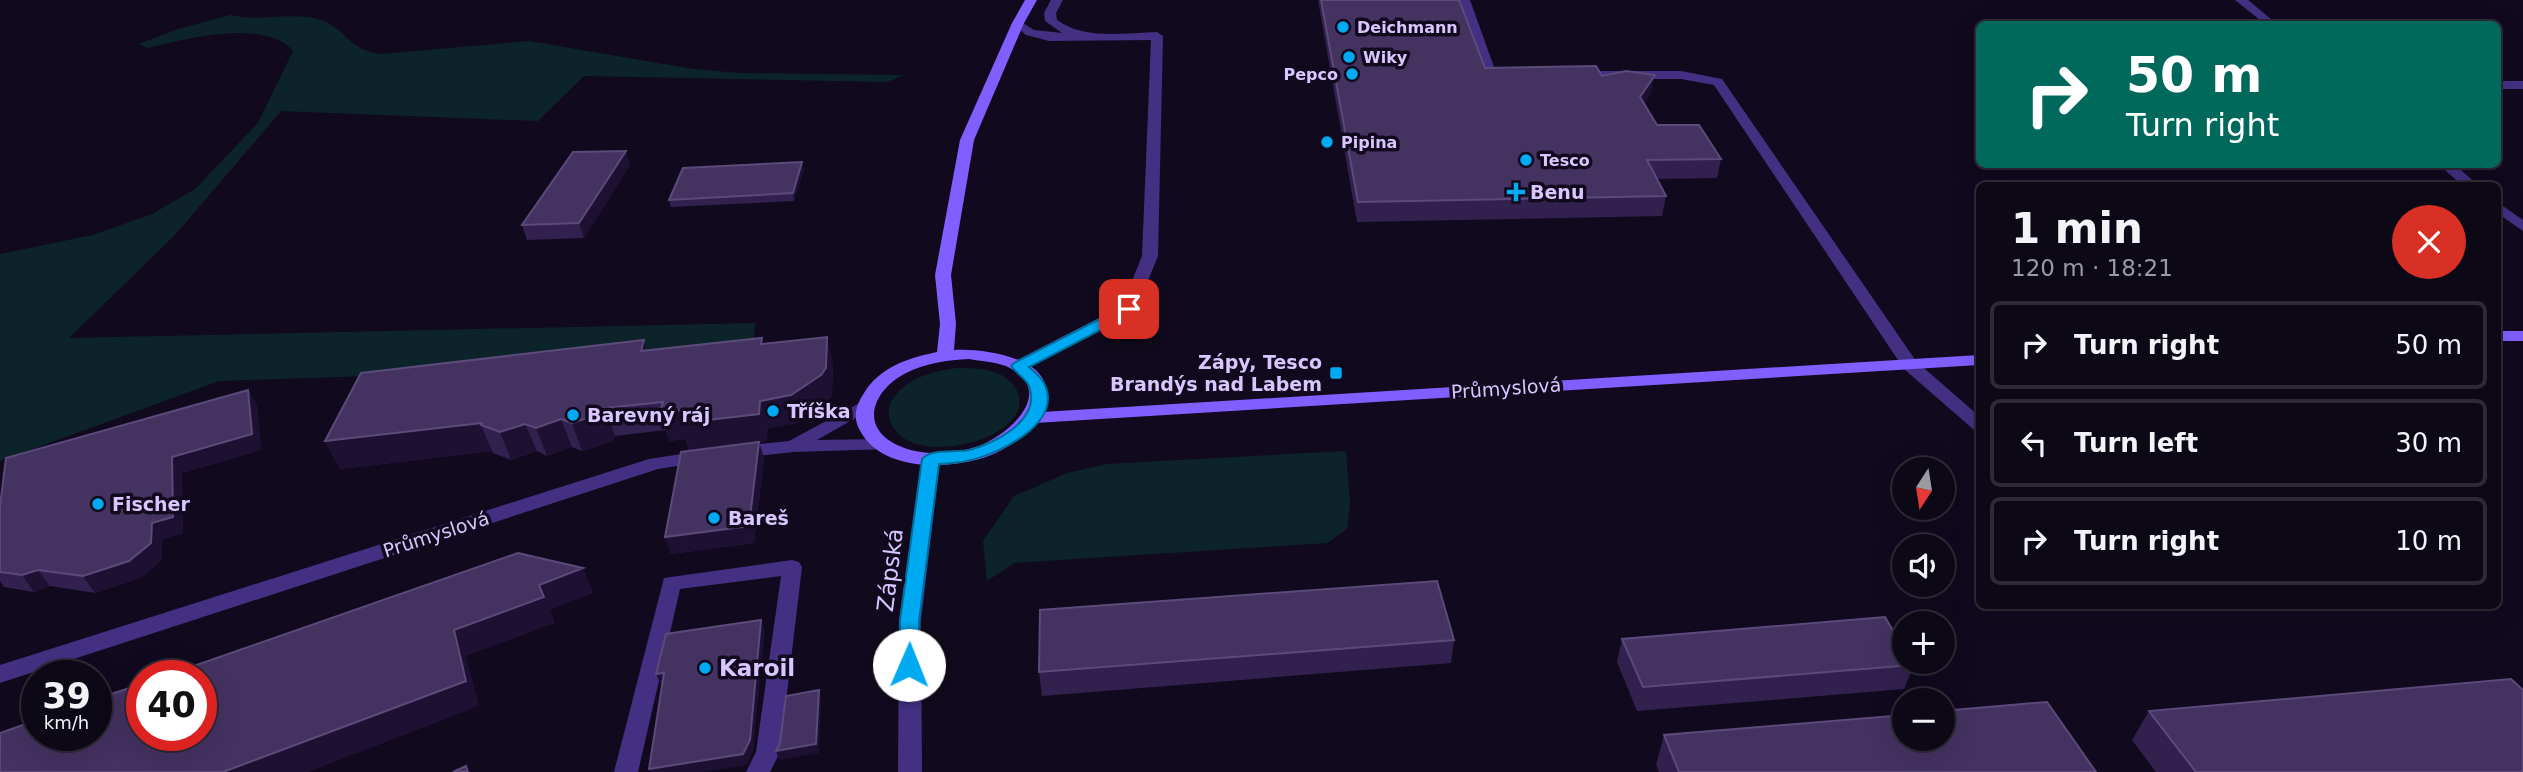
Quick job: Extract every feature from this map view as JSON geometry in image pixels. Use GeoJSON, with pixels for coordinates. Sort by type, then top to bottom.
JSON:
{"type":"FeatureCollection","features":[{"type":"Feature","properties":{"kind":"main road"},"geometry":{"type":"LineString","coordinates":[[945,355],[948,324],[943,275],[967,140],[1018,23],[1031,0]]}},
{"type":"Feature","properties":{"kind":"main road"},"geometry":{"type":"LineString","coordinates":[[2501,337],[2523,336]]}},
{"type":"Feature","properties":{"kind":"main road"},"geometry":{"type":"LineString","coordinates":[[981,354],[1002,358],[1019,366],[1030,374],[1039,390],[1039,401],[1032,418],[1015,436],[990,449],[968,456],[931,459],[904,454],[882,445],[870,433],[866,424],[867,404],[873,392],[890,375],[916,363],[945,355],[981,354]]}},
{"type":"Feature","properties":{"kind":"main road","name":"Průmyslová"},"geometry":{"type":"LineString","coordinates":[[1032,418],[1976,360]]}},
{"type":"Feature","properties":{"kind":"street"},"geometry":{"type":"LineString","coordinates":[[1057,0],[1051,13],[1051,21],[1063,30],[1089,37]]}},
{"type":"Feature","properties":{"kind":"street"},"geometry":{"type":"LineString","coordinates":[[1464,0],[1489,69],[1522,74]]}},
{"type":"Feature","properties":{"kind":"street"},"geometry":{"type":"LineString","coordinates":[[2241,0],[2267,21]]}},
{"type":"Feature","properties":{"kind":"street"},"geometry":{"type":"LineString","coordinates":[[1018,23],[1030,33],[1049,37],[1157,36],[1156,155],[1150,256],[1129,309],[1019,366]]}},
{"type":"Feature","properties":{"kind":"street"},"geometry":{"type":"LineString","coordinates":[[1562,75],[1681,75],[1718,82],[1910,365],[1976,422]]}},
{"type":"Feature","properties":{"kind":"street"},"geometry":{"type":"LineString","coordinates":[[2501,85],[2523,85]]}},
{"type":"Feature","properties":{"kind":"street"},"geometry":{"type":"LineString","coordinates":[[2450,168],[2467,182]]}},
{"type":"Feature","properties":{"kind":"street"},"geometry":{"type":"LineString","coordinates":[[2501,209],[2523,227]]}},
{"type":"Feature","properties":{"kind":"street"},"geometry":{"type":"LineString","coordinates":[[793,446],[867,404]]}},
{"type":"Feature","properties":{"kind":"street","name":"Průmyslová"},"geometry":{"type":"LineString","coordinates":[[0,674],[656,463],[793,446],[882,445]]}},
{"type":"Feature","properties":{"kind":"street","name":"Zápská"},"geometry":{"type":"LineString","coordinates":[[910,772],[910,621],[931,459]]}},
{"type":"Feature","properties":{"kind":"street"},"geometry":{"type":"LineString","coordinates":[[626,772],[671,583],[792,567],[768,752],[758,772]]}},
{"type":"Feature","properties":{"kind":"green space"},"geometry":{"type":"Polygon","coordinates":[[[230,15],[317,19],[335,27],[362,49],[383,54],[529,41],[693,69],[739,73],[904,75],[887,82],[584,76],[538,121],[281,111],[174,236],[69,338],[755,323],[753,363],[219,381],[0,461],[0,254],[93,235],[152,214],[195,189],[258,123],[293,51],[280,41],[264,35],[245,33],[203,36],[148,48],[139,44],[178,29],[230,15]]]}},
{"type":"Feature","properties":{"kind":"green space"},"geometry":{"type":"Polygon","coordinates":[[[958,368],[990,371],[1011,382],[1016,389],[1019,406],[1011,421],[994,433],[972,442],[948,447],[925,446],[905,439],[892,425],[889,416],[892,400],[913,381],[931,373],[958,368]]]}},
{"type":"Feature","properties":{"kind":"green space"},"geometry":{"type":"Polygon","coordinates":[[[1346,451],[1350,503],[1347,529],[1327,543],[1014,563],[987,581],[983,541],[1014,496],[1067,473],[1106,464],[1346,451]]]}},
{"type":"Feature","properties":{"kind":"building","name":"Tesco"},"geometry":{"type":"Polygon","coordinates":[[[1321,0],[1459,0],[1485,68],[1596,66],[1602,76],[1626,71],[1655,75],[1640,97],[1657,125],[1699,125],[1721,159],[1647,160],[1666,196],[1358,202],[1321,0]]]}},
{"type":"Feature","properties":{"kind":"building"},"geometry":{"type":"Polygon","coordinates":[[[626,151],[579,223],[522,225],[573,152],[626,151]]]}},
{"type":"Feature","properties":{"kind":"building"},"geometry":{"type":"Polygon","coordinates":[[[802,162],[793,193],[669,200],[683,168],[802,162]]]}},
{"type":"Feature","properties":{"kind":"building"},"geometry":{"type":"Polygon","coordinates":[[[827,337],[826,368],[821,375],[791,395],[760,401],[759,414],[681,423],[683,410],[660,413],[663,402],[605,408],[603,413],[572,423],[561,419],[536,428],[525,424],[500,432],[481,425],[482,423],[325,441],[361,373],[644,340],[641,351],[762,338],[761,344],[827,337]]]}},
{"type":"Feature","properties":{"kind":"building","name":"Fischer"},"geometry":{"type":"Polygon","coordinates":[[[248,390],[252,434],[172,457],[173,517],[152,523],[151,543],[129,561],[83,576],[38,570],[22,575],[0,572],[0,506],[6,458],[248,390]]]}},
{"type":"Feature","properties":{"kind":"building"},"geometry":{"type":"Polygon","coordinates":[[[759,442],[749,526],[665,537],[681,452],[759,442]]]}},
{"type":"Feature","properties":{"kind":"building"},"geometry":{"type":"Polygon","coordinates":[[[518,553],[583,568],[539,585],[544,597],[454,630],[466,681],[223,772],[0,772],[0,733],[21,726],[21,751],[112,751],[112,694],[126,689],[126,751],[217,751],[217,660],[211,660],[518,553]]]}},
{"type":"Feature","properties":{"kind":"building"},"geometry":{"type":"Polygon","coordinates":[[[1437,581],[1454,640],[1039,672],[1040,610],[1437,581]]]}},
{"type":"Feature","properties":{"kind":"building"},"geometry":{"type":"Polygon","coordinates":[[[1885,617],[1892,629],[1892,667],[1643,687],[1622,639],[1885,617]]]}},
{"type":"Feature","properties":{"kind":"building"},"geometry":{"type":"Polygon","coordinates":[[[761,620],[750,740],[743,754],[649,769],[664,673],[656,674],[666,634],[761,620]]]}},
{"type":"Feature","properties":{"kind":"building"},"geometry":{"type":"Polygon","coordinates":[[[2511,679],[2523,690],[2523,772],[2196,772],[2149,711],[2511,679]]]}},
{"type":"Feature","properties":{"kind":"building"},"geometry":{"type":"Polygon","coordinates":[[[819,690],[816,744],[776,751],[780,743],[786,696],[819,690]]]}},
{"type":"Feature","properties":{"kind":"building"},"geometry":{"type":"Polygon","coordinates":[[[2047,702],[2096,772],[1679,772],[1664,735],[1892,716],[1892,751],[1955,751],[1955,710],[2047,702]]]}},
{"type":"Feature","properties":{"kind":"building"},"geometry":{"type":"Polygon","coordinates":[[[466,766],[468,772],[453,772],[466,766]]]}},
{"type":"Feature","properties":{"kind":"place","name":"Deichmann"},"geometry":{"type":"Point","coordinates":[1343,27]}},
{"type":"Feature","properties":{"kind":"place","name":"Wiky"},"geometry":{"type":"Point","coordinates":[1349,57]}},
{"type":"Feature","properties":{"kind":"place","name":"Pepco"},"geometry":{"type":"Point","coordinates":[1352,74]}},
{"type":"Feature","properties":{"kind":"place","name":"Pipina"},"geometry":{"type":"Point","coordinates":[1327,142]}},
{"type":"Feature","properties":{"kind":"place","name":"Tesco"},"geometry":{"type":"Point","coordinates":[1526,160]}},
{"type":"Feature","properties":{"kind":"place","name":"Benu"},"geometry":{"type":"Point","coordinates":[1516,192]}},
{"type":"Feature","properties":{"kind":"place","name":"Zápy, Tesco Brandýs nad Labem"},"geometry":{"type":"Point","coordinates":[1336,373]}},
{"type":"Feature","properties":{"kind":"place","name":"Tříška"},"geometry":{"type":"Point","coordinates":[773,411]}},
{"type":"Feature","properties":{"kind":"place","name":"Barevný ráj"},"geometry":{"type":"Point","coordinates":[573,415]}},
{"type":"Feature","properties":{"kind":"place","name":"Fischer"},"geometry":{"type":"Point","coordinates":[98,504]}},
{"type":"Feature","properties":{"kind":"place","name":"Bareš"},"geometry":{"type":"Point","coordinates":[714,518]}},
{"type":"Feature","properties":{"kind":"place","name":"Karoil"},"geometry":{"type":"Point","coordinates":[705,668]}},
{"type":"Feature","properties":{"kind":"route"},"geometry":{"type":"LineString","coordinates":[[909,665],[910,621],[931,459],[968,456],[990,449],[1015,436],[1032,418],[1039,401],[1037,384],[1030,374],[1019,366],[1129,309]]}}]}
